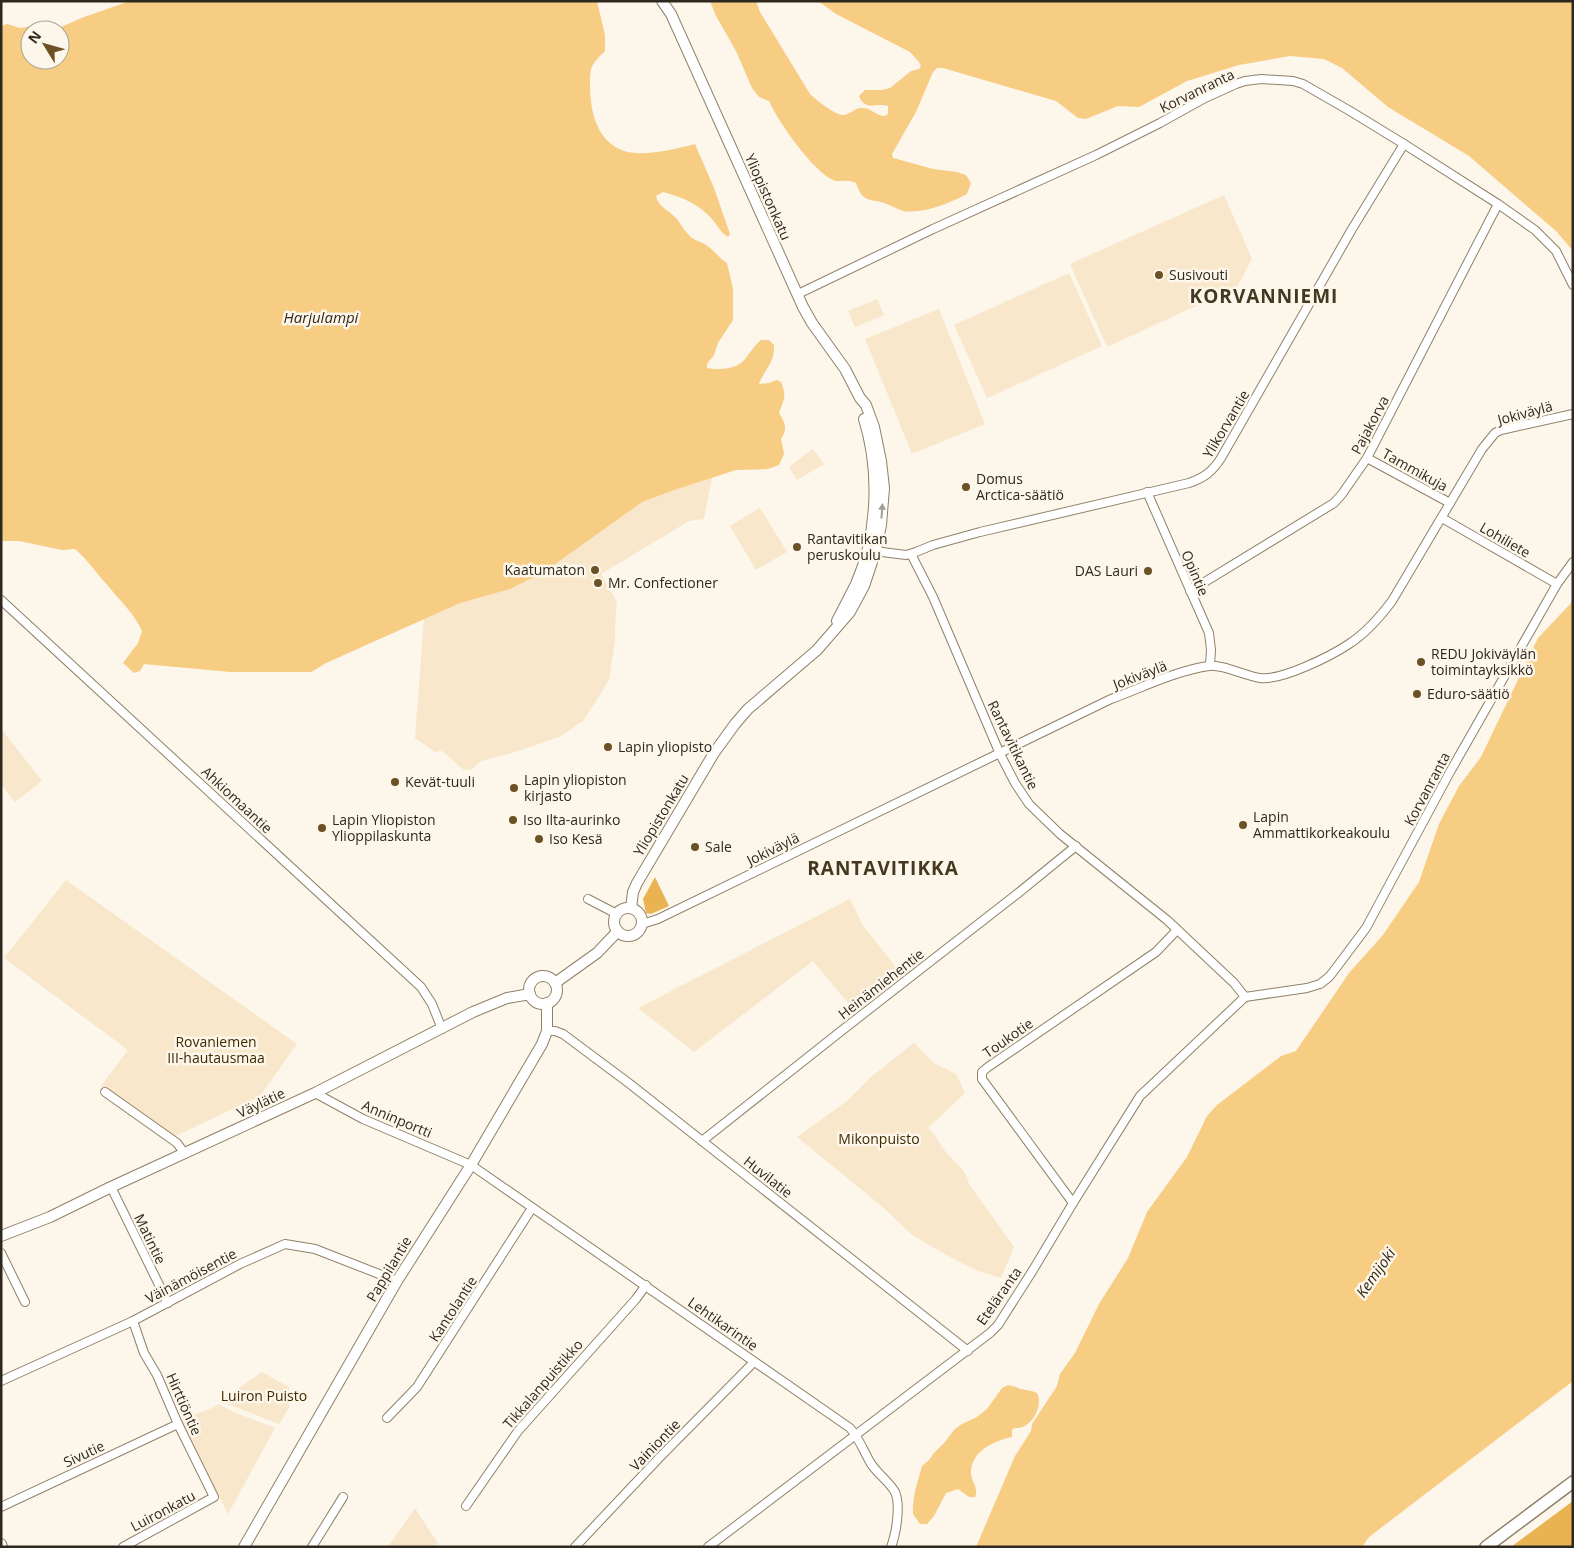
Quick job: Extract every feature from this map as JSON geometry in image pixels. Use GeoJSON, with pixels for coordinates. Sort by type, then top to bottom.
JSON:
{"type":"FeatureCollection","features":[{"type":"Feature","properties":{"kind":"main road"},"geometry":{"type":"LineString","coordinates":[[1486,1547],[1573,1482]]}},
{"type":"Feature","properties":{"kind":"street","name":"Yliopistonkatu"},"geometry":{"type":"LineString","coordinates":[[631,908],[633,892],[637,883],[724,738],[748,709],[806,659],[830,633],[857,582],[881,525],[884,488],[881,460],[874,427],[866,405],[803,307],[678,29],[662,1]]}},
{"type":"Feature","properties":{"kind":"street","name":"Korvanranta"},"geometry":{"type":"LineString","coordinates":[[798,294],[933,229],[1096,155],[1205,98],[1245,81],[1261,79],[1303,84],[1404,144],[1498,204],[1535,230],[1556,251],[1573,285]]}},
{"type":"Feature","properties":{"kind":"street","name":"Ylikorvantie"},"geometry":{"type":"LineString","coordinates":[[911,554],[933,545],[980,532],[1196,481],[1210,473],[1217,465],[1352,229],[1404,144]]}},
{"type":"Feature","properties":{"kind":"street","name":"Pajakorva"},"geometry":{"type":"LineString","coordinates":[[1190,591],[1334,503],[1342,494],[1367,458],[1498,204]]}},
{"type":"Feature","properties":{"kind":"street","name":"Jokiväylä"},"geometry":{"type":"LineString","coordinates":[[642,924],[658,919],[1111,699],[1175,675],[1210,665],[1261,678],[1270,678],[1310,664],[1350,644],[1378,618],[1392,601],[1482,449],[1495,433],[1573,414]]}},
{"type":"Feature","properties":{"kind":"street","name":"Tammikuja"},"geometry":{"type":"LineString","coordinates":[[1367,458],[1450,504]]}},
{"type":"Feature","properties":{"kind":"street","name":"Opintie"},"geometry":{"type":"LineString","coordinates":[[1147,492],[1209,633],[1210,665]]}},
{"type":"Feature","properties":{"kind":"street","name":"Lohiliete"},"geometry":{"type":"LineString","coordinates":[[1442,518],[1557,584]]}},
{"type":"Feature","properties":{"kind":"street"},"geometry":{"type":"LineString","coordinates":[[872,549],[898,555],[911,554]]}},
{"type":"Feature","properties":{"kind":"street","name":"Rantavitikantie"},"geometry":{"type":"LineString","coordinates":[[911,554],[933,597],[1000,754],[1015,783],[1029,804],[1046,821],[1178,930],[1234,982],[1245,997]]}},
{"type":"Feature","properties":{"kind":"street","name":"Korvanranta"},"geometry":{"type":"LineString","coordinates":[[1245,997],[1308,988],[1320,984],[1336,968],[1366,928],[1450,772],[1557,584],[1573,562]]}},
{"type":"Feature","properties":{"kind":"street","name":"Ahkiomaantie"},"geometry":{"type":"LineString","coordinates":[[1,600],[422,988],[436,1013],[442,1029]]}},
{"type":"Feature","properties":{"kind":"street","name":"Heinämiehentie"},"geometry":{"type":"LineString","coordinates":[[702,1141],[1076,846]]}},
{"type":"Feature","properties":{"kind":"street"},"geometry":{"type":"LineString","coordinates":[[588,900],[617,914]]}},
{"type":"Feature","properties":{"kind":"street"},"geometry":{"type":"LineString","coordinates":[[631,908],[641,916],[642,924],[641,928],[634,934],[626,935],[618,931],[615,923],[617,914],[623,909],[631,908]]}},
{"type":"Feature","properties":{"kind":"street","name":"Toukotie"},"geometry":{"type":"LineString","coordinates":[[1073,1203],[982,1079],[982,1072],[1156,952],[1178,930]]}},
{"type":"Feature","properties":{"kind":"street"},"geometry":{"type":"LineString","coordinates":[[555,983],[597,953],[618,931]]}},
{"type":"Feature","properties":{"kind":"street"},"geometry":{"type":"LineString","coordinates":[[540,976],[548,977],[555,983],[556,992],[551,1001],[538,1003],[534,1001],[530,994],[530,985],[536,978],[540,976]]}},
{"type":"Feature","properties":{"kind":"street","name":"Väylätie"},"geometry":{"type":"LineString","coordinates":[[1,1236],[50,1216],[315,1093],[473,1012],[507,998],[530,994]]}},
{"type":"Feature","properties":{"kind":"street","name":"Eteläranta"},"geometry":{"type":"LineString","coordinates":[[708,1547],[968,1351],[998,1325],[1140,1096],[1245,997]]}},
{"type":"Feature","properties":{"kind":"street","name":"Pappilantie"},"geometry":{"type":"LineString","coordinates":[[244,1547],[397,1281],[471,1165],[542,1044],[547,1031],[547,1003]]}},
{"type":"Feature","properties":{"kind":"street","name":"Huvilatie"},"geometry":{"type":"LineString","coordinates":[[547,1031],[563,1034],[968,1351]]}},
{"type":"Feature","properties":{"kind":"street"},"geometry":{"type":"LineString","coordinates":[[105,1092],[177,1143],[185,1154]]}},
{"type":"Feature","properties":{"kind":"street","name":"Anninportti"},"geometry":{"type":"LineString","coordinates":[[315,1093],[363,1119],[471,1165]]}},
{"type":"Feature","properties":{"kind":"street","name":"Lehtikarintie"},"geometry":{"type":"LineString","coordinates":[[471,1165],[850,1428],[856,1434],[871,1464],[895,1493],[898,1506],[891,1547]]}},
{"type":"Feature","properties":{"kind":"street","name":"Matintie"},"geometry":{"type":"LineString","coordinates":[[111,1187],[168,1303]]}},
{"type":"Feature","properties":{"kind":"street","name":"Kantolantie"},"geometry":{"type":"LineString","coordinates":[[387,1418],[417,1387],[532,1208]]}},
{"type":"Feature","properties":{"kind":"street","name":"Väinämöisentie"},"geometry":{"type":"LineString","coordinates":[[1,1381],[133,1321],[240,1264],[285,1244],[315,1249],[397,1281]]}},
{"type":"Feature","properties":{"kind":"street"},"geometry":{"type":"LineString","coordinates":[[1,1253],[25,1302]]}},
{"type":"Feature","properties":{"kind":"street","name":"Tikkalanpuistikko"},"geometry":{"type":"LineString","coordinates":[[466,1506],[518,1431],[636,1299],[646,1285]]}},
{"type":"Feature","properties":{"kind":"street","name":"Hirttiöntie"},"geometry":{"type":"LineString","coordinates":[[133,1321],[144,1353],[157,1375],[178,1424],[214,1497]]}},
{"type":"Feature","properties":{"kind":"street","name":"Vainiontie"},"geometry":{"type":"LineString","coordinates":[[575,1547],[659,1458],[754,1362]]}},
{"type":"Feature","properties":{"kind":"street","name":"Sivutie"},"geometry":{"type":"LineString","coordinates":[[1,1507],[178,1424]]}},
{"type":"Feature","properties":{"kind":"street","name":"Luironkatu"},"geometry":{"type":"LineString","coordinates":[[123,1547],[214,1497]]}},
{"type":"Feature","properties":{"kind":"street"},"geometry":{"type":"LineString","coordinates":[[312,1547],[343,1497]]}},
{"type":"Feature","properties":{"kind":"green space","name":"Susivouti"},"geometry":{"type":"Polygon","coordinates":[[[1224,195],[1252,259],[1237,287],[1107,347],[1070,264],[1224,195]]]}},
{"type":"Feature","properties":{"kind":"green space"},"geometry":{"type":"Polygon","coordinates":[[[1069,273],[1102,346],[987,398],[954,325],[1069,273]]]}},
{"type":"Feature","properties":{"kind":"green space"},"geometry":{"type":"Polygon","coordinates":[[[877,299],[884,315],[855,327],[848,311],[877,299]]]}},
{"type":"Feature","properties":{"kind":"green space"},"geometry":{"type":"Polygon","coordinates":[[[939,309],[985,424],[912,454],[865,339],[939,309]]]}},
{"type":"Feature","properties":{"kind":"green space"},"geometry":{"type":"Polygon","coordinates":[[[813,449],[824,464],[797,480],[789,467],[813,449]]]}},
{"type":"Feature","properties":{"kind":"green space"},"geometry":{"type":"Polygon","coordinates":[[[736,470],[712,478],[704,519],[689,521],[601,574],[617,602],[615,641],[609,680],[583,721],[559,737],[481,761],[472,769],[464,770],[442,751],[435,752],[415,738],[424,619],[326,663],[311,672],[231,672],[144,664],[278,611],[736,470]]]}},
{"type":"Feature","properties":{"kind":"green space"},"geometry":{"type":"Polygon","coordinates":[[[760,508],[787,552],[756,570],[730,526],[760,508]]]}},
{"type":"Feature","properties":{"kind":"green space"},"geometry":{"type":"Polygon","coordinates":[[[2,730],[42,781],[15,802],[1,784],[2,730]]]}},
{"type":"Feature","properties":{"kind":"green space","name":"Rovaniemen III-hautausmaa"},"geometry":{"type":"Polygon","coordinates":[[[66,880],[297,1044],[260,1096],[171,1138],[101,1086],[128,1050],[4,958],[66,880]]]}},
{"type":"Feature","properties":{"kind":"green space"},"geometry":{"type":"Polygon","coordinates":[[[850,899],[862,924],[901,974],[854,1010],[813,961],[694,1052],[638,1008],[850,899]]]}},
{"type":"Feature","properties":{"kind":"green space","name":"Mikonpuisto"},"geometry":{"type":"Polygon","coordinates":[[[914,1043],[934,1063],[956,1074],[965,1093],[928,1128],[945,1151],[963,1170],[969,1181],[968,1183],[1014,1247],[1001,1278],[973,1269],[911,1234],[884,1208],[797,1137],[847,1101],[871,1077],[914,1043]]]}},
{"type":"Feature","properties":{"kind":"green space","name":"Luiron Puisto"},"geometry":{"type":"Polygon","coordinates":[[[262,1372],[289,1387],[289,1408],[279,1424],[220,1401],[262,1372]]]}},
{"type":"Feature","properties":{"kind":"green space"},"geometry":{"type":"Polygon","coordinates":[[[218,1404],[275,1428],[228,1514],[180,1420],[210,1409],[218,1404]]]}},
{"type":"Feature","properties":{"kind":"green space"},"geometry":{"type":"Polygon","coordinates":[[[415,1508],[440,1547],[388,1547],[415,1508]]]}},
{"type":"Feature","properties":{"kind":"shaded area"},"geometry":{"type":"Polygon","coordinates":[[[655,877],[669,906],[651,914],[646,913],[643,899],[655,877]]]}},
{"type":"Feature","properties":{"kind":"shaded area"},"geometry":{"type":"Polygon","coordinates":[[[1573,1501],[1573,1547],[1511,1547],[1515,1544],[1573,1501]]]}},
{"type":"Feature","properties":{"kind":"water","name":"Harjulampi"},"geometry":{"type":"Polygon","coordinates":[[[130,1],[597,1],[605,35],[605,51],[592,66],[590,84],[591,103],[599,129],[611,144],[627,152],[657,152],[695,144],[714,188],[730,234],[728,237],[696,205],[663,192],[656,196],[657,200],[677,219],[690,236],[709,247],[727,263],[733,289],[733,320],[718,343],[714,355],[707,364],[707,368],[728,368],[740,364],[761,340],[769,340],[774,345],[773,356],[759,384],[777,380],[781,382],[784,391],[784,398],[779,413],[785,426],[781,439],[784,454],[779,465],[768,469],[736,470],[642,502],[544,572],[510,589],[460,603],[326,663],[311,672],[231,672],[144,664],[140,671],[134,673],[123,663],[138,643],[142,631],[131,613],[80,553],[75,549],[62,550],[19,541],[1,541],[1,26],[7,24],[20,28],[20,70],[70,70],[70,23],[130,1]]]}},
{"type":"Feature","properties":{"kind":"water"},"geometry":{"type":"Polygon","coordinates":[[[710,1],[756,1],[760,12],[813,97],[840,115],[863,108],[885,116],[888,114],[888,106],[865,104],[859,96],[865,90],[890,88],[911,71],[919,69],[921,66],[919,62],[910,52],[836,14],[818,1],[1573,1],[1573,251],[1556,231],[1469,156],[1388,107],[1342,68],[1324,59],[1290,56],[1239,65],[1187,81],[1139,107],[1118,106],[1086,119],[1078,118],[1056,101],[943,68],[937,68],[933,72],[916,112],[892,154],[893,158],[933,169],[957,172],[966,175],[971,183],[967,194],[953,201],[919,211],[903,211],[865,198],[860,193],[856,183],[833,180],[806,157],[788,133],[769,101],[759,97],[752,88],[736,51],[716,16],[710,1]]]}},
{"type":"Feature","properties":{"kind":"water","name":"Kemijoki"},"geometry":{"type":"Polygon","coordinates":[[[1573,601],[1573,1381],[1369,1537],[1362,1547],[976,1547],[1015,1456],[1031,1431],[1032,1424],[1057,1386],[1060,1374],[1075,1353],[1099,1304],[1128,1258],[1147,1212],[1187,1157],[1207,1116],[1217,1105],[1281,1056],[1296,1051],[1349,973],[1383,935],[1419,882],[1439,824],[1459,786],[1481,757],[1538,638],[1573,601]]]}},
{"type":"Feature","properties":{"kind":"water"},"geometry":{"type":"Polygon","coordinates":[[[1008,1385],[1037,1393],[1039,1406],[1035,1416],[1028,1424],[1014,1428],[1012,1430],[1012,1437],[990,1445],[974,1460],[971,1474],[976,1488],[975,1497],[969,1497],[958,1489],[946,1493],[934,1516],[927,1524],[920,1524],[913,1514],[913,1505],[922,1466],[954,1430],[987,1409],[1002,1388],[1008,1385]]]}},
{"type":"Feature","properties":{"kind":"place","name":"Susivouti"},"geometry":{"type":"Point","coordinates":[1159,275]}},
{"type":"Feature","properties":{"kind":"place","name":"Domus Arctica-säätiö"},"geometry":{"type":"Point","coordinates":[966,487]}},
{"type":"Feature","properties":{"kind":"place","name":"Rantavitikan peruskoulu"},"geometry":{"type":"Point","coordinates":[797,547]}},
{"type":"Feature","properties":{"kind":"place","name":"Kaatumaton"},"geometry":{"type":"Point","coordinates":[595,570]}},
{"type":"Feature","properties":{"kind":"place","name":"DAS Lauri"},"geometry":{"type":"Point","coordinates":[1148,571]}},
{"type":"Feature","properties":{"kind":"place","name":"Mr. Confectioner"},"geometry":{"type":"Point","coordinates":[598,583]}},
{"type":"Feature","properties":{"kind":"place","name":"REDU Jokiväylän toimintayksikkö"},"geometry":{"type":"Point","coordinates":[1421,662]}},
{"type":"Feature","properties":{"kind":"place","name":"Eduro-säätiö"},"geometry":{"type":"Point","coordinates":[1417,694]}},
{"type":"Feature","properties":{"kind":"place","name":"Lapin yliopisto"},"geometry":{"type":"Point","coordinates":[608,747]}},
{"type":"Feature","properties":{"kind":"place","name":"Kevät-tuuli"},"geometry":{"type":"Point","coordinates":[395,782]}},
{"type":"Feature","properties":{"kind":"place","name":"Lapin yliopiston kirjasto"},"geometry":{"type":"Point","coordinates":[514,788]}},
{"type":"Feature","properties":{"kind":"place","name":"Iso Ilta-aurinko"},"geometry":{"type":"Point","coordinates":[513,820]}},
{"type":"Feature","properties":{"kind":"place","name":"Lapin Ammattikorkeakoulu"},"geometry":{"type":"Point","coordinates":[1243,825]}},
{"type":"Feature","properties":{"kind":"place","name":"Lapin Yliopiston Ylioppilaskunta"},"geometry":{"type":"Point","coordinates":[322,828]}},
{"type":"Feature","properties":{"kind":"place","name":"Iso Kesä"},"geometry":{"type":"Point","coordinates":[539,839]}},
{"type":"Feature","properties":{"kind":"place","name":"Sale"},"geometry":{"type":"Point","coordinates":[695,847]}},
{"type":"Feature","properties":{"kind":"district","name":"KORVANNIEMI"},"geometry":{"type":"Point","coordinates":[1264,296]}},
{"type":"Feature","properties":{"kind":"district","name":"RANTAVITIKKA"},"geometry":{"type":"Point","coordinates":[883,868]}}]}
